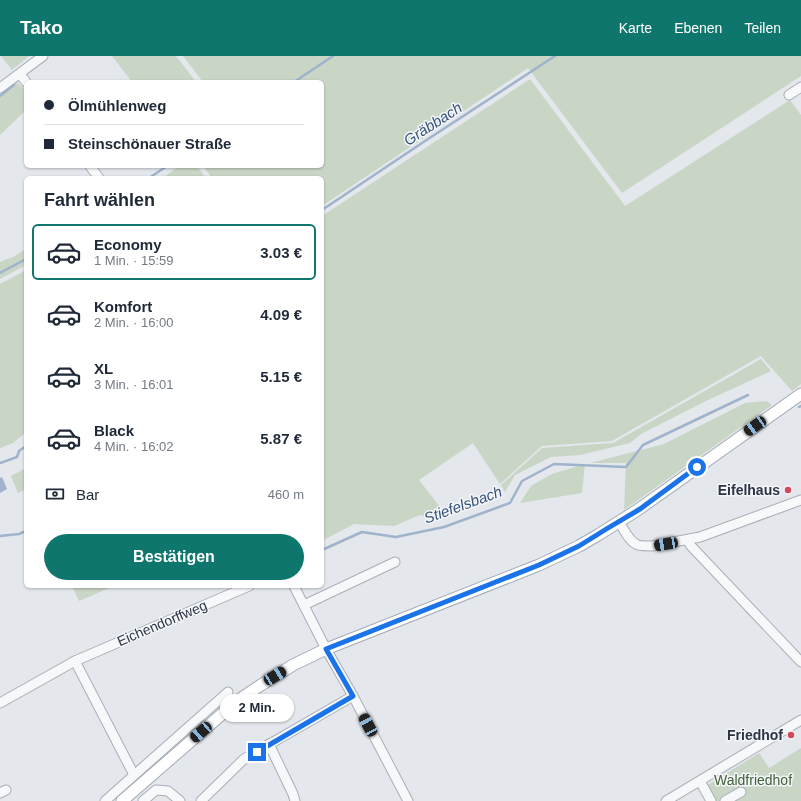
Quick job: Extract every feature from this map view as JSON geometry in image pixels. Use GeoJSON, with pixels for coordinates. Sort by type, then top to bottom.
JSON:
{"type":"FeatureCollection","features":[{"type":"Feature","properties":{"kind":"main road"},"geometry":{"type":"LineString","coordinates":[[122,801],[237,701],[293,665],[326,649],[539,565],[579,546],[640,509],[801,394]]}},
{"type":"Feature","properties":{"kind":"street"},"geometry":{"type":"LineString","coordinates":[[0,88],[42,56]]}},
{"type":"Feature","properties":{"kind":"street"},"geometry":{"type":"LineString","coordinates":[[20,74],[24,80]]}},
{"type":"Feature","properties":{"kind":"street"},"geometry":{"type":"LineString","coordinates":[[789,95],[801,87]]}},
{"type":"Feature","properties":{"kind":"street"},"geometry":{"type":"LineString","coordinates":[[619,522],[628,536],[635,543],[638,545],[652,546],[688,540],[721,530],[801,500]]}},
{"type":"Feature","properties":{"kind":"street"},"geometry":{"type":"LineString","coordinates":[[688,540],[691,546],[801,662]]}},
{"type":"Feature","properties":{"kind":"street"},"geometry":{"type":"LineString","coordinates":[[304,605],[396,562]]}},
{"type":"Feature","properties":{"kind":"street","name":"Eichendorffweg"},"geometry":{"type":"LineString","coordinates":[[0,703],[75,661],[244,588]]}},
{"type":"Feature","properties":{"kind":"street"},"geometry":{"type":"LineString","coordinates":[[295,588],[326,649],[353,696],[408,801]]}},
{"type":"Feature","properties":{"kind":"street"},"geometry":{"type":"LineString","coordinates":[[75,661],[134,775]]}},
{"type":"Feature","properties":{"kind":"street"},"geometry":{"type":"LineString","coordinates":[[105,801],[228,692]]}},
{"type":"Feature","properties":{"kind":"street"},"geometry":{"type":"LineString","coordinates":[[201,801],[244,759],[353,696]]}},
{"type":"Feature","properties":{"kind":"street"},"geometry":{"type":"LineString","coordinates":[[666,801],[801,720]]}},
{"type":"Feature","properties":{"kind":"street"},"geometry":{"type":"LineString","coordinates":[[269,744],[295,801]]}},
{"type":"Feature","properties":{"kind":"street"},"geometry":{"type":"LineString","coordinates":[[700,781],[711,801]]}},
{"type":"Feature","properties":{"kind":"street"},"geometry":{"type":"LineString","coordinates":[[143,801],[156,790],[168,791],[180,801]]}},
{"type":"Feature","properties":{"kind":"street"},"geometry":{"type":"LineString","coordinates":[[725,801],[741,792]]}},
{"type":"Feature","properties":{"kind":"green space"},"geometry":{"type":"Polygon","coordinates":[[[1,56],[29,56],[12,70],[1,56]]]}},
{"type":"Feature","properties":{"kind":"green space"},"geometry":{"type":"Polygon","coordinates":[[[112,56],[176,56],[194,80],[130,80],[112,56]]]}},
{"type":"Feature","properties":{"kind":"green space"},"geometry":{"type":"Polygon","coordinates":[[[183,56],[801,56],[801,76],[622,193],[528,68],[324,205],[324,176],[210,176],[204,168],[324,168],[324,80],[201,80],[183,56]]]}},
{"type":"Feature","properties":{"kind":"green space"},"geometry":{"type":"Polygon","coordinates":[[[530,79],[625,206],[790,100],[801,115],[801,384],[792,391],[761,356],[612,441],[542,446],[500,484],[473,443],[419,480],[447,516],[436,518],[420,515],[394,526],[354,524],[324,540],[324,215],[530,79]]]}},
{"type":"Feature","properties":{"kind":"green space"},"geometry":{"type":"Polygon","coordinates":[[[16,82],[24,88],[24,112],[0,135],[0,94],[16,82]]]}},
{"type":"Feature","properties":{"kind":"green space"},"geometry":{"type":"Polygon","coordinates":[[[176,168],[198,168],[204,176],[166,176],[176,168]]]}},
{"type":"Feature","properties":{"kind":"green space"},"geometry":{"type":"Polygon","coordinates":[[[24,250],[24,266],[0,279],[0,262],[13,257],[24,250]]]}},
{"type":"Feature","properties":{"kind":"green space"},"geometry":{"type":"Polygon","coordinates":[[[24,271],[24,434],[13,443],[0,448],[0,284],[24,271]]]}},
{"type":"Feature","properties":{"kind":"green space"},"geometry":{"type":"Polygon","coordinates":[[[761,359],[771,371],[706,401],[641,434],[630,443],[580,455],[551,457],[515,475],[505,492],[501,485],[542,448],[613,443],[761,359]]]}},
{"type":"Feature","properties":{"kind":"green space"},"geometry":{"type":"Polygon","coordinates":[[[767,401],[772,405],[624,510],[626,463],[590,463],[664,444],[745,403],[767,401]]]}},
{"type":"Feature","properties":{"kind":"green space"},"geometry":{"type":"Polygon","coordinates":[[[585,464],[582,493],[520,503],[531,486],[552,474],[585,464]]]}},
{"type":"Feature","properties":{"kind":"green space"},"geometry":{"type":"Polygon","coordinates":[[[24,469],[24,490],[18,493],[11,476],[24,469]]]}},
{"type":"Feature","properties":{"kind":"green space"},"geometry":{"type":"Polygon","coordinates":[[[73,588],[109,588],[79,601],[73,588]]]}},
{"type":"Feature","properties":{"kind":"green space","name":"Waldfriedhof"},"geometry":{"type":"Polygon","coordinates":[[[801,748],[801,801],[714,801],[706,786],[759,753],[769,768],[801,748]]]}},
{"type":"Feature","properties":{"kind":"water"},"geometry":{"type":"Polygon","coordinates":[[[2,477],[7,489],[0,493],[0,478],[2,477]]]}},
{"type":"Feature","properties":{"kind":"waterway"},"geometry":{"type":"LineString","coordinates":[[297,80],[333,56]]}},
{"type":"Feature","properties":{"kind":"waterway","name":"Gräbbach"},"geometry":{"type":"LineString","coordinates":[[324,209],[555,56]]}},
{"type":"Feature","properties":{"kind":"waterway"},"geometry":{"type":"LineString","coordinates":[[0,96],[14,85]]}},
{"type":"Feature","properties":{"kind":"waterway"},"geometry":{"type":"LineString","coordinates":[[152,176],[164,168]]}},
{"type":"Feature","properties":{"kind":"waterway"},"geometry":{"type":"LineString","coordinates":[[0,273],[24,260]]}},
{"type":"Feature","properties":{"kind":"waterway","name":"Stiefelsbach"},"geometry":{"type":"LineString","coordinates":[[324,549],[362,532],[396,537],[444,527],[510,503],[522,481],[554,464],[626,467],[643,445],[748,395]]}},
{"type":"Feature","properties":{"kind":"waterway","name":"Gräbbach"},"geometry":{"type":"LineString","coordinates":[[0,463],[17,457],[19,451],[24,447]]}},
{"type":"Feature","properties":{"kind":"waterway","name":"Stiefelsbach"},"geometry":{"type":"LineString","coordinates":[[0,536],[19,534],[24,532]]}},
{"type":"Feature","properties":{"kind":"place","name":"Eifelhaus"},"geometry":{"type":"Point","coordinates":[788,490]}},
{"type":"Feature","properties":{"kind":"place","name":"Friedhof"},"geometry":{"type":"Point","coordinates":[791,735]}},
{"type":"Feature","properties":{"kind":"route"},"geometry":{"type":"LineString","coordinates":[[257,752],[353,696],[326,649],[539,565],[579,546],[640,509],[697,467]]}}]}
